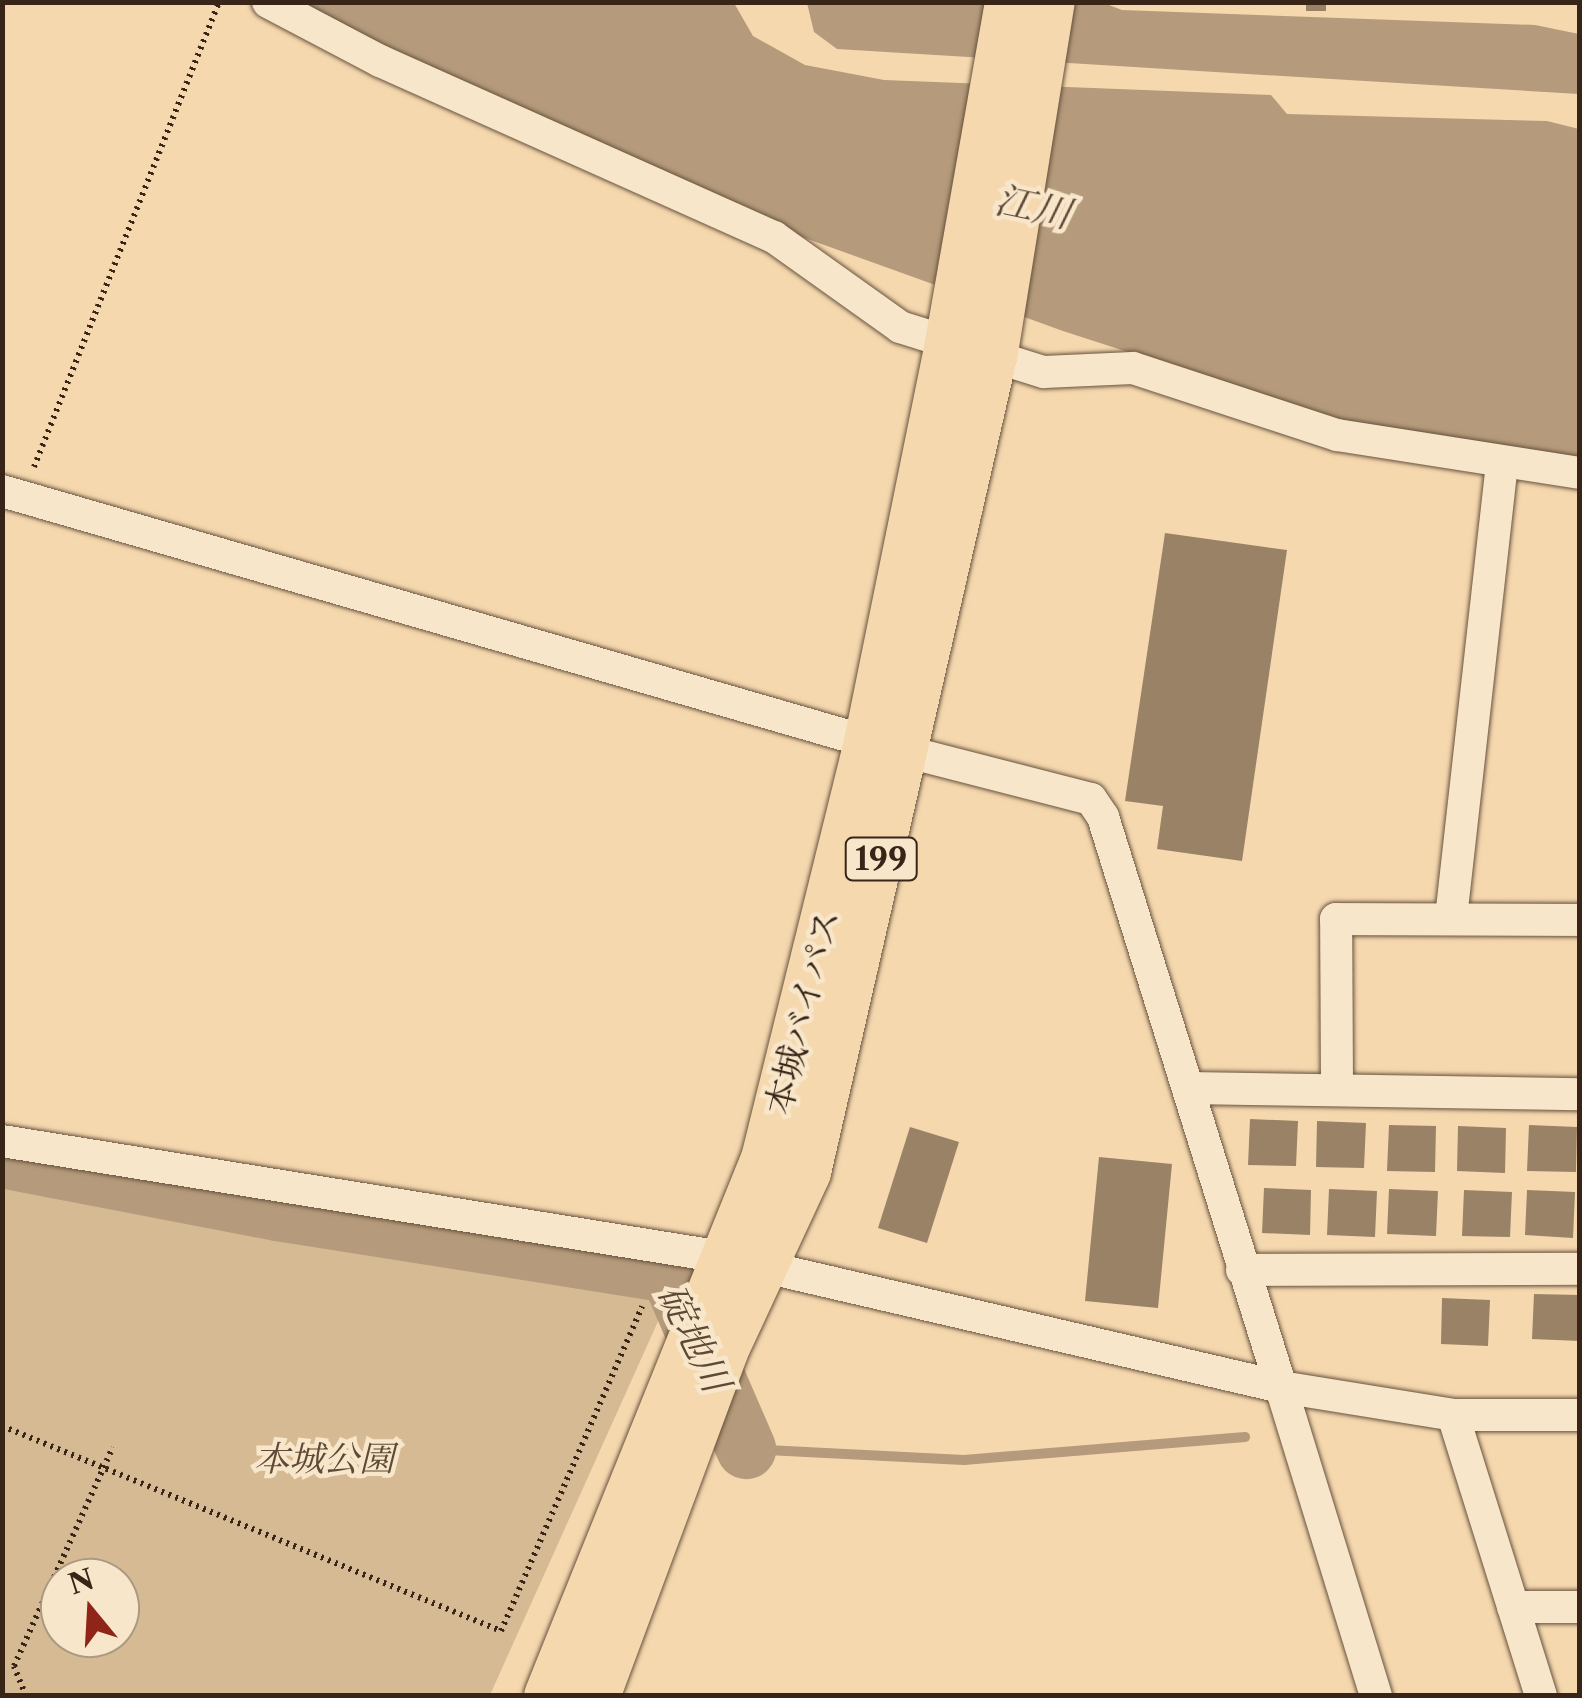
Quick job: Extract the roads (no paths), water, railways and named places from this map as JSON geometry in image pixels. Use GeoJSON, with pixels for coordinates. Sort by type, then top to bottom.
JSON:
{"type":"FeatureCollection","features":[{"type":"Feature","properties":{"kind":"highway","name":"本城バイパス"},"geometry":{"type":"LineString","coordinates":[[979,350],[1010,2]]}},
{"type":"Feature","properties":{"kind":"highway","name":"本城バイパス"},"geometry":{"type":"LineString","coordinates":[[596,1696],[683,1408],[723,1351],[766,1159],[888,747],[979,350],[1050,2]]}},
{"type":"Feature","properties":{"kind":"highway","name":"本城バイパス"},"geometry":{"type":"LineString","coordinates":[[549,1696],[683,1408],[742,1263]]}},
{"type":"Feature","properties":{"kind":"street"},"geometry":{"type":"LineString","coordinates":[[268,2],[380,61],[774,237],[873,312],[1044,372],[1133,368],[1337,435],[1580,474]]}},
{"type":"Feature","properties":{"kind":"street"},"geometry":{"type":"LineString","coordinates":[[1451,918],[1502,464]]}},
{"type":"Feature","properties":{"kind":"street"},"geometry":{"type":"LineString","coordinates":[[12,494],[888,747],[1091,799],[1103,817],[1376,1696]]}},
{"type":"Feature","properties":{"kind":"street"},"geometry":{"type":"LineString","coordinates":[[1337,1087],[1336,919],[1580,920]]}},
{"type":"Feature","properties":{"kind":"street"},"geometry":{"type":"LineString","coordinates":[[1188,1088],[1337,1087],[1580,1094]]}},
{"type":"Feature","properties":{"kind":"street"},"geometry":{"type":"LineString","coordinates":[[2,1141],[742,1263],[1281,1387],[1453,1415],[1580,1416]]}},
{"type":"Feature","properties":{"kind":"street"},"geometry":{"type":"LineString","coordinates":[[1242,1270],[1580,1270]]}},
{"type":"Feature","properties":{"kind":"street"},"geometry":{"type":"LineString","coordinates":[[1453,1415],[1541,1696]]}},
{"type":"Feature","properties":{"kind":"street"},"geometry":{"type":"LineString","coordinates":[[1513,1606],[1580,1607]]}},
{"type":"Feature","properties":{"kind":"water"},"geometry":{"type":"Polygon","coordinates":[[[1101,2],[1122,10],[1535,25],[1579,34],[1579,94],[837,49],[814,32],[807,3],[1101,2]]]}},
{"type":"Feature","properties":{"kind":"water","name":"江川"},"geometry":{"type":"Polygon","coordinates":[[[294,3],[734,3],[753,36],[805,65],[884,80],[1271,95],[1287,114],[1547,121],[1579,129],[1579,457],[1372,431],[1063,331],[791,233],[294,3]]]}},
{"type":"Feature","properties":{"kind":"waterway","name":"碇地川"},"geometry":{"type":"LineString","coordinates":[[2,1158],[278,1211],[670,1273],[746,1449]]}},
{"type":"Feature","properties":{"kind":"waterway","name":"碇地川"},"geometry":{"type":"LineString","coordinates":[[746,1449],[964,1460],[1245,1437]]}},
{"type":"Feature","properties":{"kind":"park label","name":"本城公園"},"geometry":{"type":"Point","coordinates":[324,1459]}}]}
